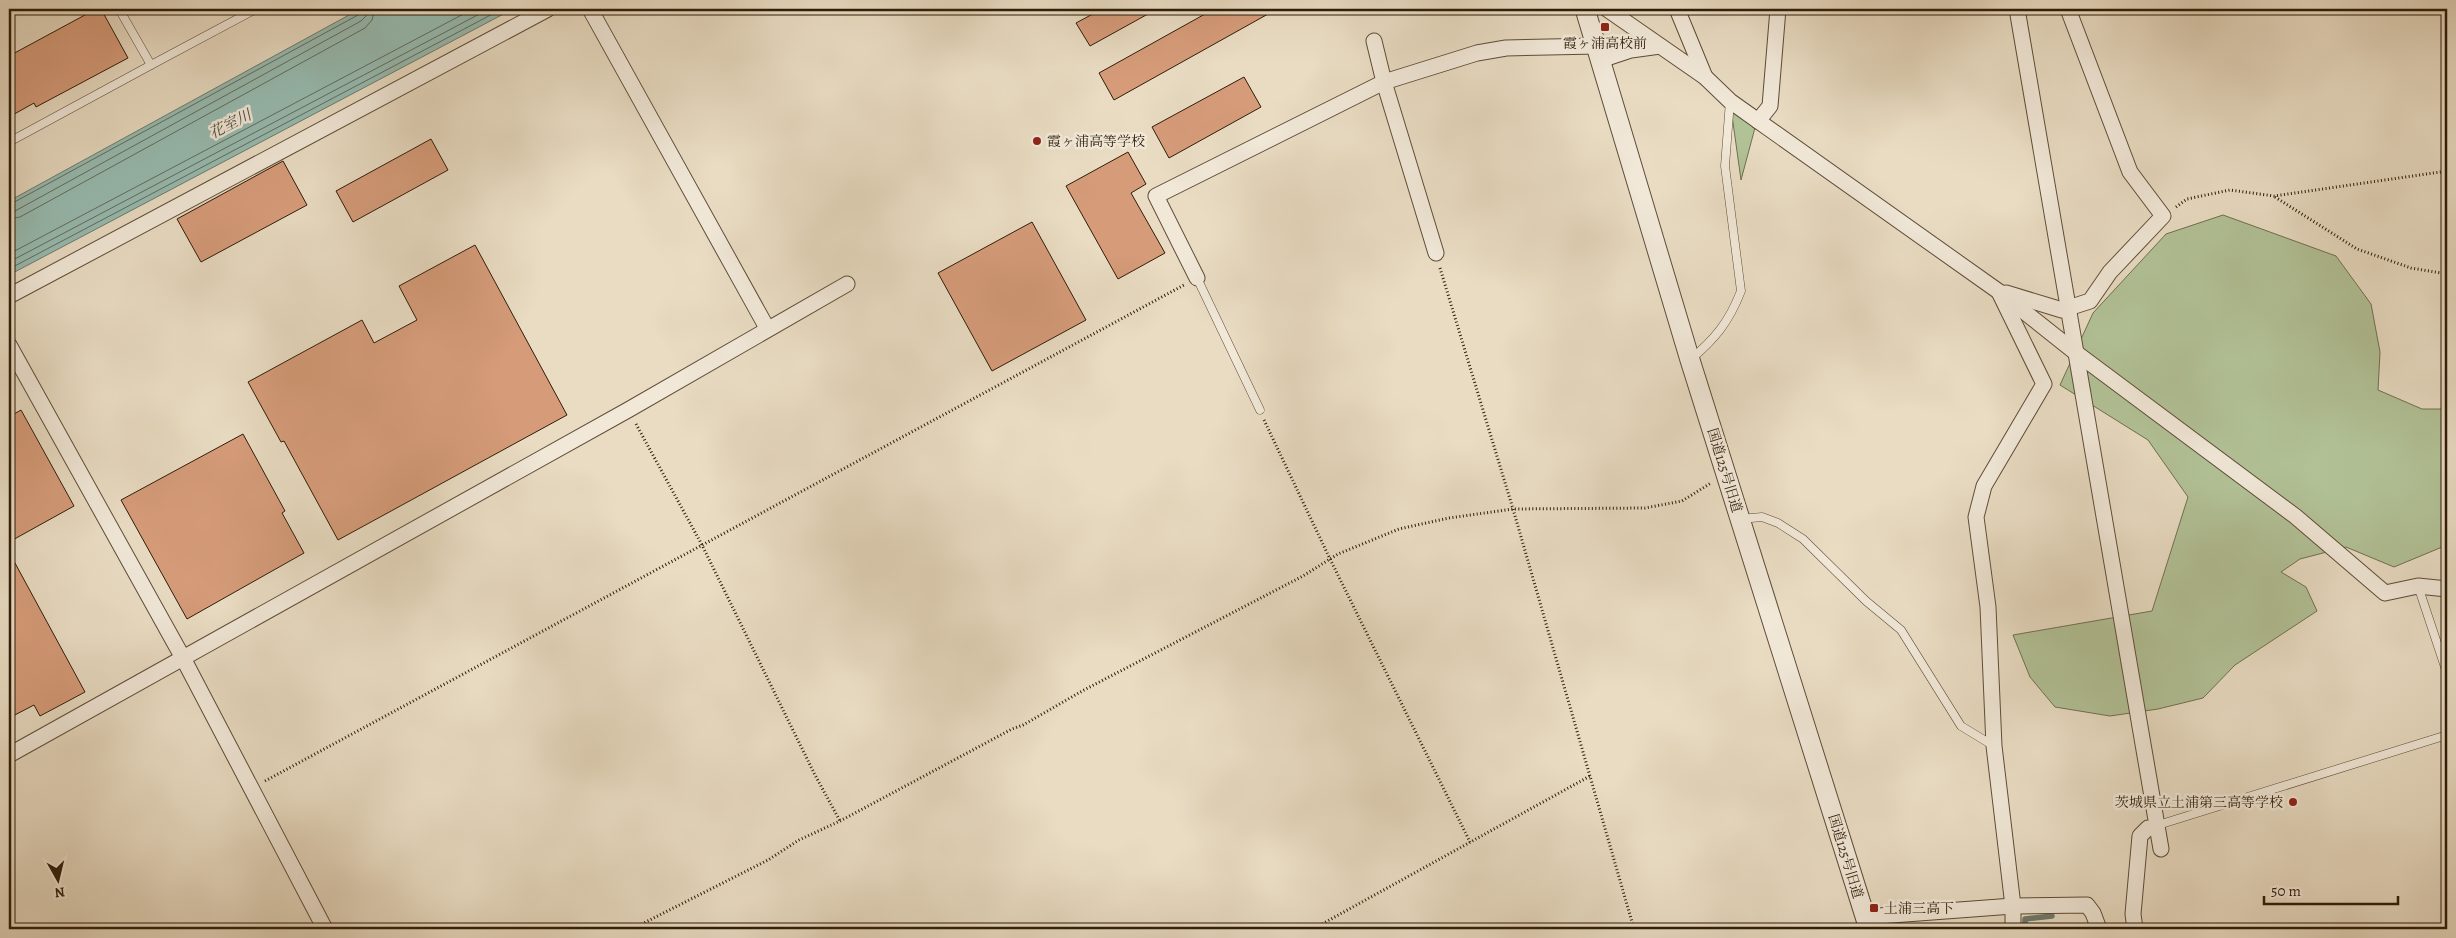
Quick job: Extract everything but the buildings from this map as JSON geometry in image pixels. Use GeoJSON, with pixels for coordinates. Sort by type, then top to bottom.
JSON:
{"type":"FeatureCollection","features":[{"type":"Feature","properties":{"kind":"street"},"geometry":{"type":"LineString","coordinates":[[9,296],[548,9]]}},
{"type":"Feature","properties":{"kind":"street"},"geometry":{"type":"LineString","coordinates":[[590,9],[767,328]]}},
{"type":"Feature","properties":{"kind":"street","name":"国道125号旧道"},"geometry":{"type":"LineString","coordinates":[[1586,9],[1690,360],[1867,923]]}},
{"type":"Feature","properties":{"kind":"street"},"geometry":{"type":"LineString","coordinates":[[1607,9],[1705,77],[1730,101],[1998,291],[2075,352],[2295,516],[2385,593],[2418,586],[2447,589]]}},
{"type":"Feature","properties":{"kind":"street"},"geometry":{"type":"LineString","coordinates":[[1677,9],[1705,77]]}},
{"type":"Feature","properties":{"kind":"street"},"geometry":{"type":"LineString","coordinates":[[1758,121],[1770,106],[1778,9]]}},
{"type":"Feature","properties":{"kind":"street"},"geometry":{"type":"LineString","coordinates":[[2017,9],[2153,827],[2161,849]]}},
{"type":"Feature","properties":{"kind":"street"},"geometry":{"type":"LineString","coordinates":[[1998,291],[2062,310],[2090,301],[2110,272],[2163,216],[2130,172],[2068,9]]}},
{"type":"Feature","properties":{"kind":"street"},"geometry":{"type":"LineString","coordinates":[[1374,41],[1384,82],[1436,253]]}},
{"type":"Feature","properties":{"kind":"street"},"geometry":{"type":"LineString","coordinates":[[1197,278],[1156,196],[1384,82],[1477,53],[1506,48],[1599,53],[1660,46]]}},
{"type":"Feature","properties":{"kind":"street"},"geometry":{"type":"LineString","coordinates":[[9,755],[628,410],[767,328],[847,284]]}},
{"type":"Feature","properties":{"kind":"street"},"geometry":{"type":"LineString","coordinates":[[1998,291],[2044,384],[1984,486],[1976,518],[1988,607],[1994,746],[2013,906],[2013,929]]}},
{"type":"Feature","properties":{"kind":"street"},"geometry":{"type":"LineString","coordinates":[[9,345],[183,658],[324,929]]}},
{"type":"Feature","properties":{"kind":"street"},"geometry":{"type":"LineString","coordinates":[[2135,929],[2133,914],[2140,836],[2153,827]]}},
{"type":"Feature","properties":{"kind":"street"},"geometry":{"type":"LineString","coordinates":[[1867,923],[2013,906],[2088,905],[2094,913],[2099,929]]}},
{"type":"Feature","properties":{"kind":"lane"},"geometry":{"type":"LineString","coordinates":[[119,9],[151,65]]}},
{"type":"Feature","properties":{"kind":"lane"},"geometry":{"type":"LineString","coordinates":[[9,142],[256,9]]}},
{"type":"Feature","properties":{"kind":"lane"},"geometry":{"type":"LineString","coordinates":[[1690,360],[1715,338],[1734,309],[1740,291],[1725,166],[1730,101]]}},
{"type":"Feature","properties":{"kind":"lane"},"geometry":{"type":"LineString","coordinates":[[1197,278],[1260,410]]}},
{"type":"Feature","properties":{"kind":"lane"},"geometry":{"type":"LineString","coordinates":[[1740,519],[1762,518],[1778,523],[1803,539],[1866,602],[1901,630],[1961,726],[1994,746]]}},
{"type":"Feature","properties":{"kind":"lane"},"geometry":{"type":"LineString","coordinates":[[2418,586],[2447,673]]}},
{"type":"Feature","properties":{"kind":"lane"},"geometry":{"type":"LineString","coordinates":[[2153,827],[2447,735]]}},
{"type":"Feature","properties":{"kind":"path"},"geometry":{"type":"LineString","coordinates":[[2163,216],[2187,199],[2230,190],[2274,196],[2447,171]]}},
{"type":"Feature","properties":{"kind":"path"},"geometry":{"type":"LineString","coordinates":[[2274,196],[2357,249],[2411,268],[2447,274]]}},
{"type":"Feature","properties":{"kind":"path"},"geometry":{"type":"LineString","coordinates":[[1436,253],[1513,509],[1634,929]]}},
{"type":"Feature","properties":{"kind":"path"},"geometry":{"type":"LineString","coordinates":[[252,788],[1197,278]]}},
{"type":"Feature","properties":{"kind":"path"},"geometry":{"type":"LineString","coordinates":[[628,410],[702,545],[815,775],[840,820]]}},
{"type":"Feature","properties":{"kind":"path"},"geometry":{"type":"LineString","coordinates":[[1260,410],[1330,559],[1470,842]]}},
{"type":"Feature","properties":{"kind":"path"},"geometry":{"type":"LineString","coordinates":[[632,929],[768,860],[799,840],[1023,725],[1093,685],[1303,576],[1330,559],[1399,529],[1449,518],[1513,509],[1646,508],[1682,501],[1726,474]]}},
{"type":"Feature","properties":{"kind":"path"},"geometry":{"type":"LineString","coordinates":[[1313,929],[1590,776]]}},
{"type":"Feature","properties":{"kind":"green space"},"geometry":{"type":"Polygon","coordinates":[[[1730,101],[1756,124],[1741,180],[1730,101]]]}},
{"type":"Feature","properties":{"kind":"green space"},"geometry":{"type":"Polygon","coordinates":[[[2223,215],[2336,256],[2371,304],[2380,352],[2378,390],[2422,409],[2447,409],[2447,545],[2394,567],[2346,547],[2300,559],[2281,572],[2306,587],[2317,611],[2235,665],[2203,698],[2158,709],[2110,716],[2055,707],[2030,677],[2013,635],[2152,611],[2188,497],[2148,440],[2060,385],[2093,313],[2166,234],[2223,215]]]}},
{"type":"Feature","properties":{"kind":"water","name":"花室川"},"geometry":{"type":"Polygon","coordinates":[[[360,9],[513,9],[9,275],[9,201],[360,9]]]}},
{"type":"Feature","properties":{"kind":"waterway"},"geometry":{"type":"LineString","coordinates":[[2025,929],[2025,919],[2052,916]]}},
{"type":"Feature","properties":{"kind":"place","name":"霞ヶ浦高校前"},"geometry":{"type":"Point","coordinates":[1605,27]}},
{"type":"Feature","properties":{"kind":"place","name":"霞ヶ浦高等学校"},"geometry":{"type":"Point","coordinates":[1037,141]}},
{"type":"Feature","properties":{"kind":"place","name":"茨城県立土浦第三高等学校"},"geometry":{"type":"Point","coordinates":[2293,802]}},
{"type":"Feature","properties":{"kind":"place","name":"土浦三高下"},"geometry":{"type":"Point","coordinates":[1874,908]}}]}
